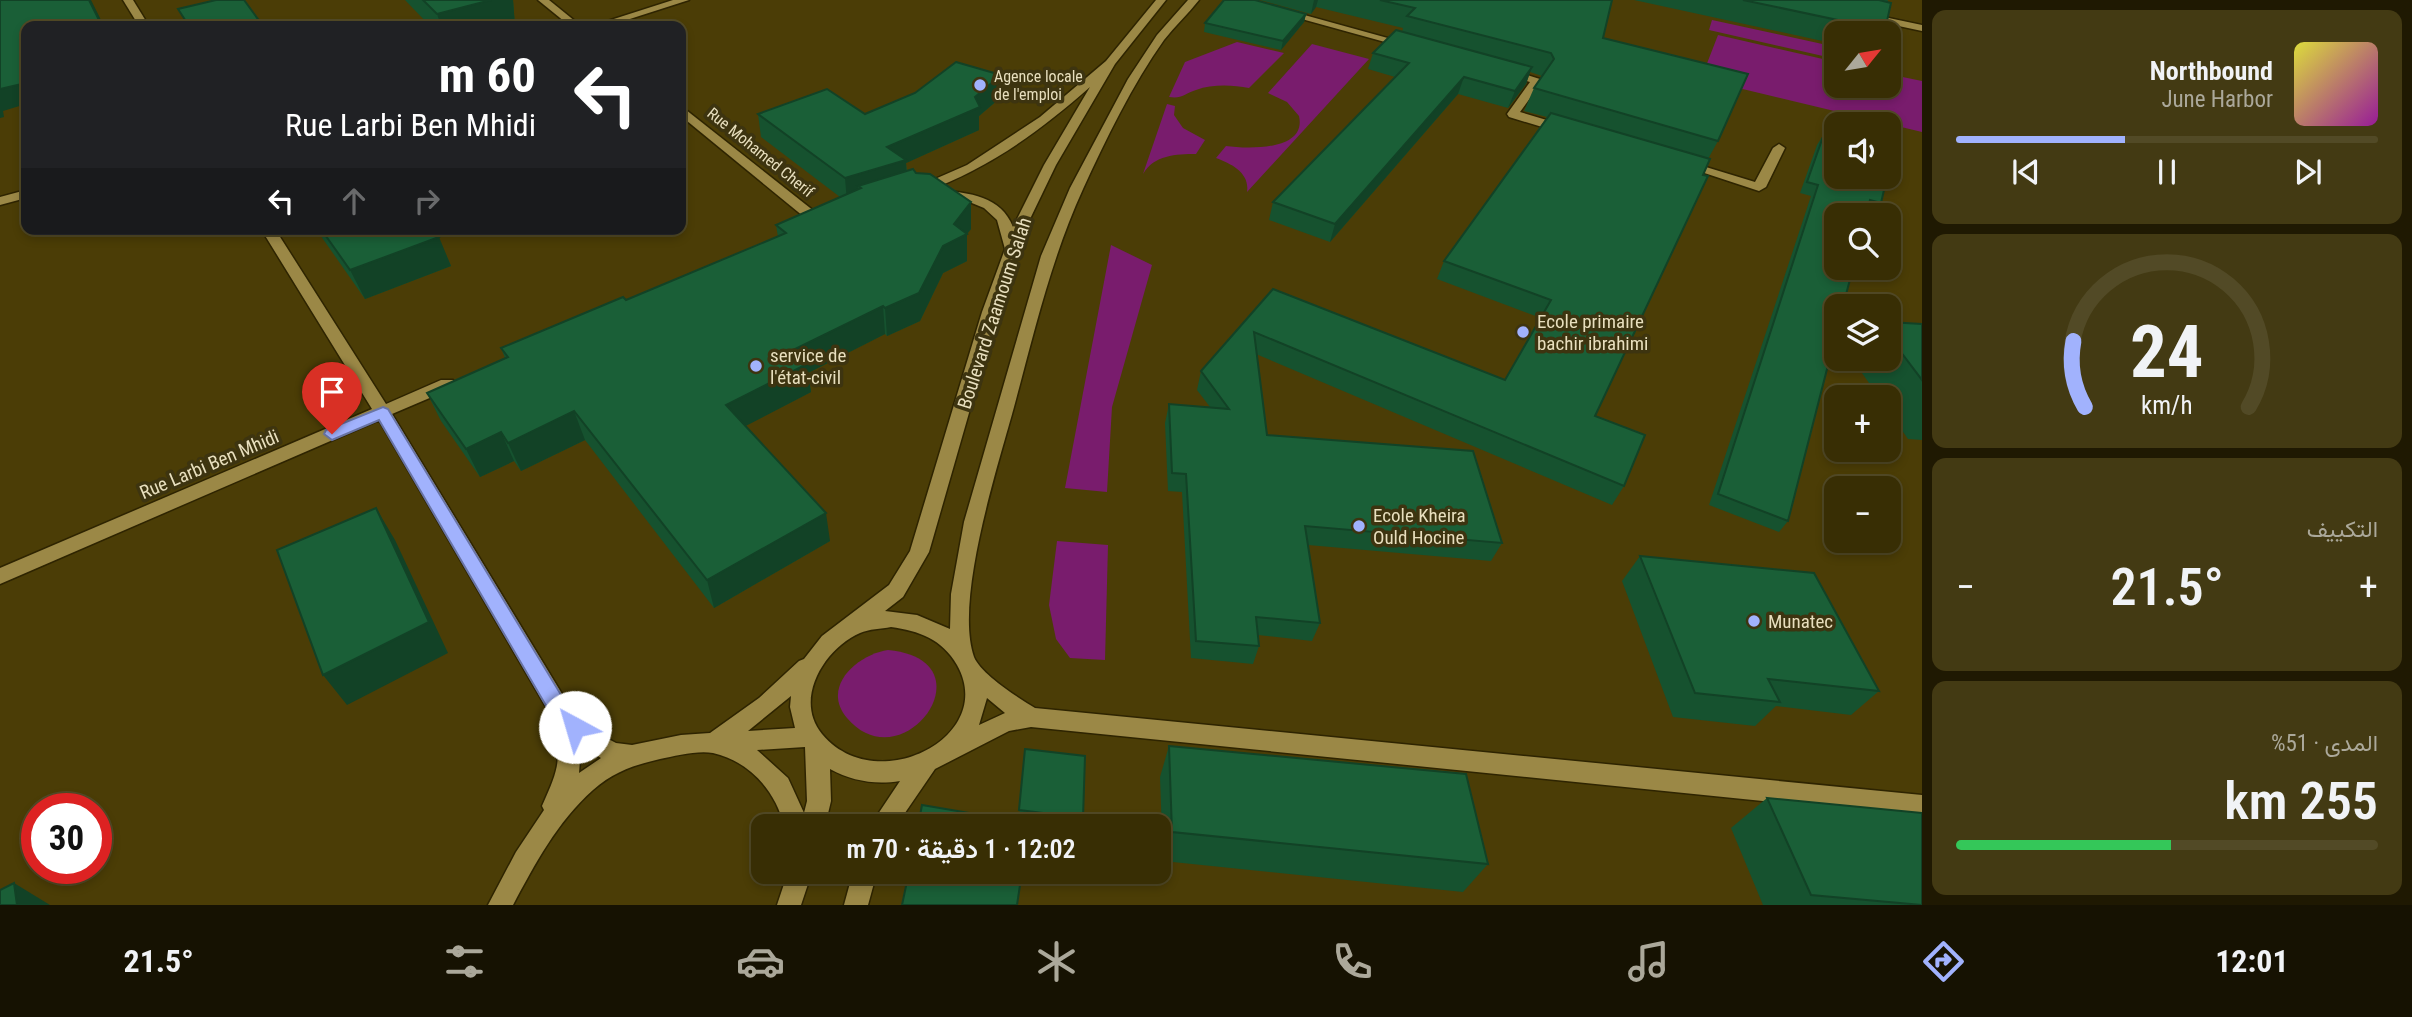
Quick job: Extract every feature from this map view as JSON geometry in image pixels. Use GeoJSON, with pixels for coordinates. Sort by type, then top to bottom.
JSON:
{"type":"FeatureCollection","features":[{"type":"Feature","properties":{"kind":"street"},"geometry":{"type":"LineString","coordinates":[[128,0],[141,21]]}},
{"type":"Feature","properties":{"kind":"street"},"geometry":{"type":"LineString","coordinates":[[543,0],[570,21]]}},
{"type":"Feature","properties":{"kind":"street"},"geometry":{"type":"LineString","coordinates":[[614,21],[684,0]]}},
{"type":"Feature","properties":{"kind":"street","name":"Boulevard Zaamoum Salah"},"geometry":{"type":"LineString","coordinates":[[848,630],[896,592],[919,552],[990,312],[1022,221],[1050,165],[1110,63],[1161,0]]}},
{"type":"Feature","properties":{"kind":"street","name":"Boulevard Zaamoum Salah"},"geometry":{"type":"LineString","coordinates":[[968,664],[960,632],[961,594],[973,522],[1048,256],[1077,188],[1134,79],[1161,37],[1194,0]]}},
{"type":"Feature","properties":{"kind":"street"},"geometry":{"type":"LineString","coordinates":[[1238,0],[1420,48]]}},
{"type":"Feature","properties":{"kind":"street"},"geometry":{"type":"LineString","coordinates":[[1854,14],[1922,28]]}},
{"type":"Feature","properties":{"kind":"street"},"geometry":{"type":"LineString","coordinates":[[1012,251],[1005,219],[994,208],[979,200],[935,193],[903,195],[949,179],[1012,144],[1049,119],[1110,63]]}},
{"type":"Feature","properties":{"kind":"street"},"geometry":{"type":"LineString","coordinates":[[1498,69],[1537,80],[1513,114],[1578,133]]}},
{"type":"Feature","properties":{"kind":"street","name":"Rue Mohamed Cherif"},"geometry":{"type":"LineString","coordinates":[[686,114],[819,222]]}},
{"type":"Feature","properties":{"kind":"street"},"geometry":{"type":"LineString","coordinates":[[1668,160],[1759,187],[1779,148]]}},
{"type":"Feature","properties":{"kind":"street"},"geometry":{"type":"LineString","coordinates":[[0,201],[21,195]]}},
{"type":"Feature","properties":{"kind":"street"},"geometry":{"type":"LineString","coordinates":[[272,235],[383,412],[562,714],[573,744],[570,768],[544,828],[500,905]]}},
{"type":"Feature","properties":{"kind":"street","name":"Rue Larbi Ben Mhidi"},"geometry":{"type":"LineString","coordinates":[[0,576],[457,380]]}},
{"type":"Feature","properties":{"kind":"street"},"geometry":{"type":"LineString","coordinates":[[711,745],[767,705],[811,662],[820,649],[848,630],[869,622],[891,619],[913,622],[942,635],[1008,703],[1031,717]]}},
{"type":"Feature","properties":{"kind":"street"},"geometry":{"type":"LineString","coordinates":[[811,662],[800,692],[803,722],[814,742],[836,761],[856,771],[904,772],[1006,722],[1031,717],[1922,806]]}},
{"type":"Feature","properties":{"kind":"street"},"geometry":{"type":"LineString","coordinates":[[892,814],[936,758],[960,738],[970,722],[975,688],[968,664]]}},
{"type":"Feature","properties":{"kind":"street"},"geometry":{"type":"LineString","coordinates":[[562,714],[600,748],[613,753],[632,755]]}},
{"type":"Feature","properties":{"kind":"street"},"geometry":{"type":"LineString","coordinates":[[544,828],[593,774],[632,755],[681,745],[814,742]]}},
{"type":"Feature","properties":{"kind":"street"},"geometry":{"type":"LineString","coordinates":[[814,742],[819,800],[816,814]]}},
{"type":"Feature","properties":{"kind":"street"},"geometry":{"type":"LineString","coordinates":[[711,745],[738,751],[764,766],[781,789],[794,814]]}},
{"type":"Feature","properties":{"kind":"street"},"geometry":{"type":"LineString","coordinates":[[789,905],[796,884]]}},
{"type":"Feature","properties":{"kind":"street"},"geometry":{"type":"LineString","coordinates":[[856,905],[862,884]]}},
{"type":"Feature","properties":{"kind":"shaded area"},"geometry":{"type":"Polygon","coordinates":[[[1712,20],[1824,44],[1824,56],[1709,30],[1712,20]]]}},
{"type":"Feature","properties":{"kind":"shaded area"},"geometry":{"type":"Polygon","coordinates":[[[1718,35],[1824,59],[1824,98],[1901,98],[1901,77],[1922,81],[1922,132],[1901,127],[1901,112],[1839,112],[1701,79],[1718,35]]]}},
{"type":"Feature","properties":{"kind":"shaded area"},"geometry":{"type":"Polygon","coordinates":[[[1237,42],[1284,53],[1249,88],[1216,86],[1202,88],[1180,97],[1169,97],[1185,62],[1237,42]]]}},
{"type":"Feature","properties":{"kind":"shaded area"},"geometry":{"type":"Polygon","coordinates":[[[1312,44],[1369,59],[1247,192],[1243,174],[1234,166],[1216,158],[1226,146],[1261,147],[1285,142],[1294,136],[1299,127],[1299,116],[1287,102],[1268,93],[1312,44]]]}},
{"type":"Feature","properties":{"kind":"shaded area"},"geometry":{"type":"Polygon","coordinates":[[[1167,104],[1175,106],[1174,115],[1183,128],[1205,140],[1196,154],[1159,159],[1143,174],[1167,104]]]}},
{"type":"Feature","properties":{"kind":"shaded area"},"geometry":{"type":"Polygon","coordinates":[[[1111,245],[1152,265],[1112,407],[1107,492],[1065,488],[1111,245]]]}},
{"type":"Feature","properties":{"kind":"shaded area"},"geometry":{"type":"Polygon","coordinates":[[[1057,541],[1108,545],[1105,660],[1070,658],[1056,639],[1049,605],[1057,541]]]}},
{"type":"Feature","properties":{"kind":"shaded area"},"geometry":{"type":"Polygon","coordinates":[[[888,650],[919,658],[934,674],[936,693],[928,712],[912,728],[892,737],[869,734],[847,718],[840,706],[838,694],[840,683],[855,665],[888,650]]]}},
{"type":"Feature","properties":{"kind":"building"},"geometry":{"type":"Polygon","coordinates":[[[0,0],[89,0],[100,21],[21,21],[21,84],[0,89],[0,0]]]}},
{"type":"Feature","properties":{"kind":"building"},"geometry":{"type":"Polygon","coordinates":[[[216,0],[244,0],[259,21],[186,21],[178,9],[216,0]]]}},
{"type":"Feature","properties":{"kind":"building"},"geometry":{"type":"Polygon","coordinates":[[[423,0],[491,0],[437,14],[423,0]]]}},
{"type":"Feature","properties":{"kind":"building"},"geometry":{"type":"Polygon","coordinates":[[[1224,0],[1255,0],[1306,14],[1283,41],[1205,23],[1224,0]]]}},
{"type":"Feature","properties":{"kind":"building"},"geometry":{"type":"Polygon","coordinates":[[[1380,0],[1612,0],[1603,38],[1748,74],[1718,141],[1534,88],[1554,59],[1551,53],[1407,16],[1415,8],[1380,0]]]}},
{"type":"Feature","properties":{"kind":"building"},"geometry":{"type":"Polygon","coordinates":[[[1743,0],[1879,0],[1891,3],[1887,21],[1842,21],[1743,0]]]}},
{"type":"Feature","properties":{"kind":"building"},"geometry":{"type":"Polygon","coordinates":[[[1396,30],[1532,67],[1515,91],[1464,77],[1335,224],[1273,202],[1409,63],[1373,53],[1396,30]]]}},
{"type":"Feature","properties":{"kind":"building"},"geometry":{"type":"Polygon","coordinates":[[[956,62],[1001,75],[975,97],[980,107],[887,147],[906,160],[845,178],[758,114],[827,89],[865,114],[915,93],[956,62]]]}},
{"type":"Feature","properties":{"kind":"building"},"geometry":{"type":"Polygon","coordinates":[[[1551,113],[1710,159],[1703,175],[1708,176],[1595,416],[1645,435],[1624,486],[1254,332],[1267,435],[1473,451],[1502,543],[1305,526],[1320,623],[1256,617],[1259,646],[1196,641],[1186,474],[1172,473],[1169,404],[1229,409],[1201,371],[1273,289],[1505,380],[1551,300],[1444,261],[1551,113]]]}},
{"type":"Feature","properties":{"kind":"building"},"geometry":{"type":"Polygon","coordinates":[[[1824,134],[1824,189],[1884,189],[1881,203],[1870,200],[1869,203],[1824,203],[1824,280],[1850,280],[1846,294],[1824,294],[1824,371],[1827,371],[1788,521],[1718,494],[1818,185],[1807,182],[1824,134]]]}},
{"type":"Feature","properties":{"kind":"building"},"geometry":{"type":"Polygon","coordinates":[[[913,169],[916,173],[930,174],[971,202],[954,224],[967,234],[943,246],[919,293],[885,308],[883,306],[791,351],[807,364],[726,405],[826,513],[707,580],[574,411],[508,443],[501,432],[466,449],[427,393],[508,357],[501,348],[623,297],[626,300],[786,233],[776,225],[861,188],[858,186],[913,169]]]}},
{"type":"Feature","properties":{"kind":"building"},"geometry":{"type":"Polygon","coordinates":[[[325,235],[439,237],[350,270],[325,235]]]}},
{"type":"Feature","properties":{"kind":"building"},"geometry":{"type":"Polygon","coordinates":[[[1901,323],[1922,324],[1922,380],[1901,352],[1901,323]]]}},
{"type":"Feature","properties":{"kind":"building"},"geometry":{"type":"Polygon","coordinates":[[[376,508],[429,622],[323,675],[277,550],[376,508]]]}},
{"type":"Feature","properties":{"kind":"building"},"geometry":{"type":"Polygon","coordinates":[[[1640,556],[1814,573],[1879,691],[1768,679],[1780,702],[1695,693],[1640,556]]]}},
{"type":"Feature","properties":{"kind":"building"},"geometry":{"type":"Polygon","coordinates":[[[1169,746],[1466,774],[1488,864],[1172,832],[1169,746]]]}},
{"type":"Feature","properties":{"kind":"building"},"geometry":{"type":"Polygon","coordinates":[[[1025,749],[1085,756],[1083,814],[1019,810],[1025,749]]]}},
{"type":"Feature","properties":{"kind":"building"},"geometry":{"type":"Polygon","coordinates":[[[1767,798],[1922,813],[1922,905],[1811,895],[1767,798]]]}},
{"type":"Feature","properties":{"kind":"building"},"geometry":{"type":"Polygon","coordinates":[[[922,805],[975,814],[920,814],[922,805]]]}},
{"type":"Feature","properties":{"kind":"building"},"geometry":{"type":"Polygon","coordinates":[[[14,883],[17,905],[0,905],[0,890],[14,883]]]}},
{"type":"Feature","properties":{"kind":"building"},"geometry":{"type":"Polygon","coordinates":[[[906,884],[1020,884],[1017,905],[902,905],[906,884]]]}},
{"type":"Feature","properties":{"kind":"place","name":"Agence locale de l'emploi"},"geometry":{"type":"Point","coordinates":[980,85]}},
{"type":"Feature","properties":{"kind":"place","name":"Ecole primaire bachir ibrahimi"},"geometry":{"type":"Point","coordinates":[1523,332]}},
{"type":"Feature","properties":{"kind":"place","name":"service de l'état-civil"},"geometry":{"type":"Point","coordinates":[756,366]}},
{"type":"Feature","properties":{"kind":"place","name":"Ecole Kheira Ould Hocine"},"geometry":{"type":"Point","coordinates":[1359,526]}},
{"type":"Feature","properties":{"kind":"place","name":"Munatec"},"geometry":{"type":"Point","coordinates":[1754,621]}},
{"type":"Feature","properties":{"kind":"route"},"geometry":{"type":"LineString","coordinates":[[332,434],[383,412],[531,664],[562,714],[575,727]]}}]}
